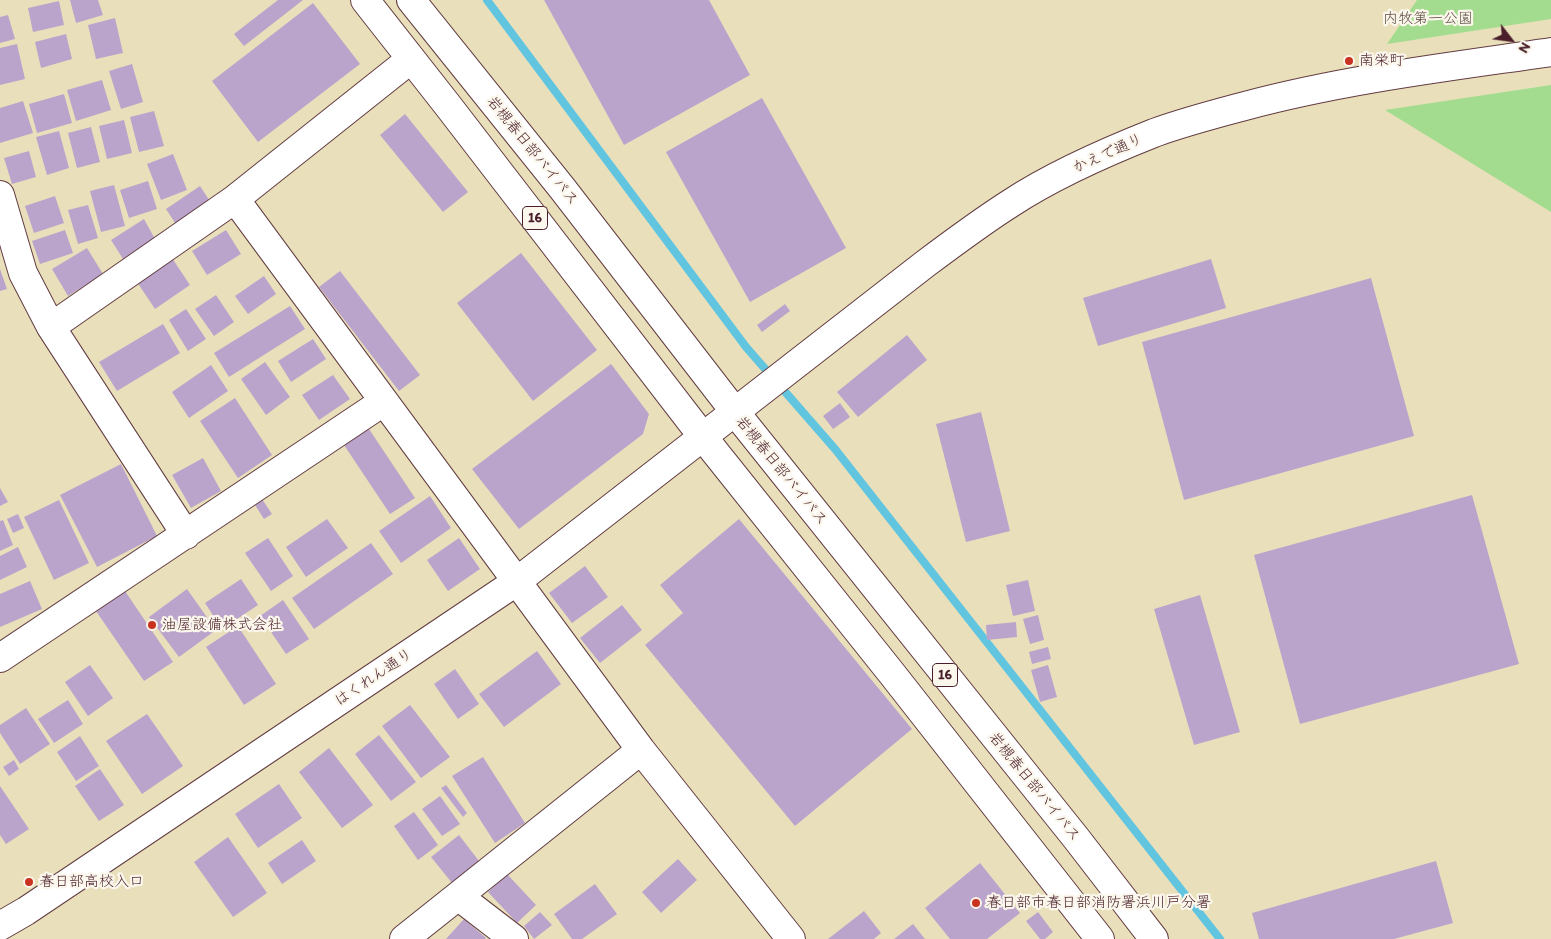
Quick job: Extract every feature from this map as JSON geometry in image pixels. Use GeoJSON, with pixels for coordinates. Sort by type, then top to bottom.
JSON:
{"type":"FeatureCollection","features":[{"type":"Feature","properties":{"kind":"main road","name":"16"},"geometry":{"type":"LineString","coordinates":[[364,0],[703,437],[887,667],[1100,939]]}},
{"type":"Feature","properties":{"kind":"main road","name":"岩槻春日部バイパス"},"geometry":{"type":"LineString","coordinates":[[411,0],[562,188],[735,412],[1154,939]]}},
{"type":"Feature","properties":{"kind":"main road","name":"かえで通り"},"geometry":{"type":"LineString","coordinates":[[735,412],[967,232],[1013,202],[1108,152],[1156,132],[1211,114],[1290,94],[1377,76],[1551,52]]}},
{"type":"Feature","properties":{"kind":"main road"},"geometry":{"type":"LineString","coordinates":[[52,327],[235,199],[411,60]]}},
{"type":"Feature","properties":{"kind":"main road"},"geometry":{"type":"LineString","coordinates":[[0,195],[7,241],[52,327],[186,535]]}},
{"type":"Feature","properties":{"kind":"main road"},"geometry":{"type":"LineString","coordinates":[[235,199],[641,750],[791,939]]}},
{"type":"Feature","properties":{"kind":"main road"},"geometry":{"type":"LineString","coordinates":[[0,658],[384,402]]}},
{"type":"Feature","properties":{"kind":"main road","name":"はくれん通り"},"geometry":{"type":"LineString","coordinates":[[0,926],[26,911],[516,582],[735,412]]}},
{"type":"Feature","properties":{"kind":"main road"},"geometry":{"type":"LineString","coordinates":[[404,939],[641,750]]}},
{"type":"Feature","properties":{"kind":"main road"},"geometry":{"type":"LineString","coordinates":[[458,896],[514,939]]}},
{"type":"Feature","properties":{"kind":"green space","name":"内牧第一公園"},"geometry":{"type":"Polygon","coordinates":[[[1417,0],[1551,0],[1551,19],[1387,44],[1417,0]]]}},
{"type":"Feature","properties":{"kind":"green space"},"geometry":{"type":"Polygon","coordinates":[[[1551,85],[1551,212],[1385,110],[1551,85]]]}},
{"type":"Feature","properties":{"kind":"building"},"geometry":{"type":"Polygon","coordinates":[[[70,0],[98,0],[103,15],[76,23],[70,0]]]}},
{"type":"Feature","properties":{"kind":"building"},"geometry":{"type":"Polygon","coordinates":[[[278,0],[303,0],[244,46],[234,34],[278,0]]]}},
{"type":"Feature","properties":{"kind":"building"},"geometry":{"type":"Polygon","coordinates":[[[544,0],[709,0],[750,75],[624,145],[544,0]]]}},
{"type":"Feature","properties":{"kind":"building"},"geometry":{"type":"Polygon","coordinates":[[[59,1],[64,25],[33,32],[28,8],[59,1]]]}},
{"type":"Feature","properties":{"kind":"building"},"geometry":{"type":"Polygon","coordinates":[[[313,3],[360,64],[258,142],[212,81],[313,3]]]}},
{"type":"Feature","properties":{"kind":"building"},"geometry":{"type":"Polygon","coordinates":[[[8,15],[15,39],[0,43],[0,17],[8,15]]]}},
{"type":"Feature","properties":{"kind":"building"},"geometry":{"type":"Polygon","coordinates":[[[115,18],[123,53],[96,59],[88,25],[115,18]]]}},
{"type":"Feature","properties":{"kind":"building"},"geometry":{"type":"Polygon","coordinates":[[[66,34],[72,59],[41,68],[35,42],[66,34]]]}},
{"type":"Feature","properties":{"kind":"building"},"geometry":{"type":"Polygon","coordinates":[[[17,44],[25,79],[0,85],[0,48],[17,44]]]}},
{"type":"Feature","properties":{"kind":"building"},"geometry":{"type":"Polygon","coordinates":[[[132,64],[143,102],[121,109],[109,71],[132,64]]]}},
{"type":"Feature","properties":{"kind":"building"},"geometry":{"type":"Polygon","coordinates":[[[102,80],[111,110],[76,121],[67,90],[102,80]]]}},
{"type":"Feature","properties":{"kind":"building"},"geometry":{"type":"Polygon","coordinates":[[[64,94],[72,123],[37,133],[29,104],[64,94]]]}},
{"type":"Feature","properties":{"kind":"building"},"geometry":{"type":"Polygon","coordinates":[[[762,98],[846,248],[750,302],[666,152],[762,98]]]}},
{"type":"Feature","properties":{"kind":"building"},"geometry":{"type":"Polygon","coordinates":[[[23,101],[33,133],[0,143],[0,108],[23,101]]]}},
{"type":"Feature","properties":{"kind":"building"},"geometry":{"type":"Polygon","coordinates":[[[154,111],[164,146],[139,152],[130,117],[154,111]]]}},
{"type":"Feature","properties":{"kind":"building"},"geometry":{"type":"Polygon","coordinates":[[[405,114],[468,192],[443,212],[380,135],[405,114]]]}},
{"type":"Feature","properties":{"kind":"building"},"geometry":{"type":"Polygon","coordinates":[[[124,120],[132,153],[107,159],[99,126],[124,120]]]}},
{"type":"Feature","properties":{"kind":"building"},"geometry":{"type":"Polygon","coordinates":[[[91,127],[100,162],[77,168],[68,133],[91,127]]]}},
{"type":"Feature","properties":{"kind":"building"},"geometry":{"type":"Polygon","coordinates":[[[59,131],[69,168],[47,175],[36,137],[59,131]]]}},
{"type":"Feature","properties":{"kind":"building"},"geometry":{"type":"Polygon","coordinates":[[[29,151],[36,177],[12,184],[4,158],[29,151]]]}},
{"type":"Feature","properties":{"kind":"building"},"geometry":{"type":"Polygon","coordinates":[[[173,154],[187,190],[161,200],[147,164],[173,154]]]}},
{"type":"Feature","properties":{"kind":"building"},"geometry":{"type":"Polygon","coordinates":[[[148,181],[157,209],[129,218],[120,190],[148,181]]]}},
{"type":"Feature","properties":{"kind":"building"},"geometry":{"type":"Polygon","coordinates":[[[114,185],[125,226],[101,232],[90,191],[114,185]]]}},
{"type":"Feature","properties":{"kind":"building"},"geometry":{"type":"Polygon","coordinates":[[[200,186],[213,206],[179,229],[166,209],[200,186]]]}},
{"type":"Feature","properties":{"kind":"building"},"geometry":{"type":"Polygon","coordinates":[[[55,196],[64,223],[34,233],[25,206],[55,196]]]}},
{"type":"Feature","properties":{"kind":"building"},"geometry":{"type":"Polygon","coordinates":[[[88,205],[98,238],[78,244],[68,210],[88,205]]]}},
{"type":"Feature","properties":{"kind":"building"},"geometry":{"type":"Polygon","coordinates":[[[144,219],[155,239],[123,259],[111,240],[144,219]]]}},
{"type":"Feature","properties":{"kind":"building"},"geometry":{"type":"Polygon","coordinates":[[[65,230],[73,253],[40,264],[32,241],[65,230]]]}},
{"type":"Feature","properties":{"kind":"building"},"geometry":{"type":"Polygon","coordinates":[[[226,230],[241,254],[207,275],[192,251],[226,230]]]}},
{"type":"Feature","properties":{"kind":"building"},"geometry":{"type":"Polygon","coordinates":[[[87,248],[103,274],[68,296],[52,269],[87,248]]]}},
{"type":"Feature","properties":{"kind":"building"},"geometry":{"type":"Polygon","coordinates":[[[521,253],[597,350],[533,401],[457,303],[521,253]]]}},
{"type":"Feature","properties":{"kind":"building"},"geometry":{"type":"Polygon","coordinates":[[[172,258],[190,285],[155,309],[137,282],[172,258]]]}},
{"type":"Feature","properties":{"kind":"building"},"geometry":{"type":"Polygon","coordinates":[[[1211,259],[1226,308],[1098,346],[1083,298],[1211,259]]]}},
{"type":"Feature","properties":{"kind":"building"},"geometry":{"type":"Polygon","coordinates":[[[0,269],[7,289],[0,291],[0,269]]]}},
{"type":"Feature","properties":{"kind":"building"},"geometry":{"type":"Polygon","coordinates":[[[340,271],[420,375],[399,391],[319,287],[340,271]]]}},
{"type":"Feature","properties":{"kind":"building"},"geometry":{"type":"Polygon","coordinates":[[[264,276],[276,294],[248,314],[235,296],[264,276]]]}},
{"type":"Feature","properties":{"kind":"building"},"geometry":{"type":"Polygon","coordinates":[[[1371,278],[1414,436],[1184,500],[1142,342],[1371,278]]]}},
{"type":"Feature","properties":{"kind":"building"},"geometry":{"type":"Polygon","coordinates":[[[216,295],[234,322],[214,336],[195,309],[216,295]]]}},
{"type":"Feature","properties":{"kind":"building"},"geometry":{"type":"Polygon","coordinates":[[[785,304],[790,311],[762,332],[757,325],[785,304]]]}},
{"type":"Feature","properties":{"kind":"building"},"geometry":{"type":"Polygon","coordinates":[[[290,306],[305,329],[229,377],[214,353],[290,306]]]}},
{"type":"Feature","properties":{"kind":"building"},"geometry":{"type":"Polygon","coordinates":[[[186,309],[206,339],[188,351],[169,320],[186,309]]]}},
{"type":"Feature","properties":{"kind":"building"},"geometry":{"type":"Polygon","coordinates":[[[163,324],[180,353],[117,391],[99,362],[163,324]]]}},
{"type":"Feature","properties":{"kind":"building"},"geometry":{"type":"Polygon","coordinates":[[[907,335],[927,360],[858,417],[837,392],[907,335]]]}},
{"type":"Feature","properties":{"kind":"building"},"geometry":{"type":"Polygon","coordinates":[[[313,339],[326,359],[291,382],[278,361],[313,339]]]}},
{"type":"Feature","properties":{"kind":"building"},"geometry":{"type":"Polygon","coordinates":[[[265,362],[290,397],[266,415],[241,379],[265,362]]]}},
{"type":"Feature","properties":{"kind":"building"},"geometry":{"type":"Polygon","coordinates":[[[611,364],[649,414],[643,434],[519,529],[472,469],[611,364]]]}},
{"type":"Feature","properties":{"kind":"building"},"geometry":{"type":"Polygon","coordinates":[[[211,365],[228,391],[189,418],[172,392],[211,365]]]}},
{"type":"Feature","properties":{"kind":"building"},"geometry":{"type":"Polygon","coordinates":[[[333,375],[350,399],[319,420],[302,395],[333,375]]]}},
{"type":"Feature","properties":{"kind":"building"},"geometry":{"type":"Polygon","coordinates":[[[235,398],[272,455],[238,478],[200,421],[235,398]]]}},
{"type":"Feature","properties":{"kind":"building"},"geometry":{"type":"Polygon","coordinates":[[[840,403],[850,417],[833,429],[823,416],[840,403]]]}},
{"type":"Feature","properties":{"kind":"building"},"geometry":{"type":"Polygon","coordinates":[[[981,412],[1010,531],[966,542],[936,424],[981,412]]]}},
{"type":"Feature","properties":{"kind":"building"},"geometry":{"type":"Polygon","coordinates":[[[369,429],[415,498],[390,514],[344,445],[369,429]]]}},
{"type":"Feature","properties":{"kind":"building"},"geometry":{"type":"Polygon","coordinates":[[[203,458],[221,491],[191,508],[172,475],[203,458]]]}},
{"type":"Feature","properties":{"kind":"building"},"geometry":{"type":"Polygon","coordinates":[[[121,464],[157,536],[97,567],[60,495],[121,464]]]}},
{"type":"Feature","properties":{"kind":"building"},"geometry":{"type":"Polygon","coordinates":[[[0,488],[8,502],[0,506],[0,488]]]}},
{"type":"Feature","properties":{"kind":"building"},"geometry":{"type":"Polygon","coordinates":[[[1472,495],[1519,664],[1300,724],[1254,555],[1472,495]]]}},
{"type":"Feature","properties":{"kind":"building"},"geometry":{"type":"Polygon","coordinates":[[[430,496],[451,528],[401,563],[379,531],[430,496]]]}},
{"type":"Feature","properties":{"kind":"building"},"geometry":{"type":"Polygon","coordinates":[[[262,499],[272,514],[264,519],[255,505],[262,499]]]}},
{"type":"Feature","properties":{"kind":"building"},"geometry":{"type":"Polygon","coordinates":[[[59,500],[89,563],[54,580],[24,517],[59,500]]]}},
{"type":"Feature","properties":{"kind":"building"},"geometry":{"type":"Polygon","coordinates":[[[18,514],[24,528],[13,533],[7,519],[18,514]]]}},
{"type":"Feature","properties":{"kind":"building"},"geometry":{"type":"Polygon","coordinates":[[[327,519],[348,548],[306,577],[286,547],[327,519]]]}},
{"type":"Feature","properties":{"kind":"building"},"geometry":{"type":"Polygon","coordinates":[[[739,519],[912,729],[795,826],[645,645],[683,613],[660,585],[739,519]]]}},
{"type":"Feature","properties":{"kind":"building"},"geometry":{"type":"Polygon","coordinates":[[[3,520],[13,545],[0,551],[0,521],[3,520]]]}},
{"type":"Feature","properties":{"kind":"building"},"geometry":{"type":"Polygon","coordinates":[[[268,538],[293,576],[271,591],[245,553],[268,538]]]}},
{"type":"Feature","properties":{"kind":"building"},"geometry":{"type":"Polygon","coordinates":[[[459,538],[480,569],[448,591],[427,560],[459,538]]]}},
{"type":"Feature","properties":{"kind":"building"},"geometry":{"type":"Polygon","coordinates":[[[371,543],[393,574],[314,629],[292,598],[371,543]]]}},
{"type":"Feature","properties":{"kind":"building"},"geometry":{"type":"Polygon","coordinates":[[[18,547],[27,567],[0,580],[0,556],[18,547]]]}},
{"type":"Feature","properties":{"kind":"building"},"geometry":{"type":"Polygon","coordinates":[[[585,566],[608,597],[572,623],[549,593],[585,566]]]}},
{"type":"Feature","properties":{"kind":"building"},"geometry":{"type":"Polygon","coordinates":[[[241,579],[258,605],[222,629],[205,603],[241,579]]]}},
{"type":"Feature","properties":{"kind":"building"},"geometry":{"type":"Polygon","coordinates":[[[1028,580],[1035,611],[1013,616],[1006,585],[1028,580]]]}},
{"type":"Feature","properties":{"kind":"building"},"geometry":{"type":"Polygon","coordinates":[[[30,581],[42,609],[0,627],[0,594],[30,581]]]}},
{"type":"Feature","properties":{"kind":"building"},"geometry":{"type":"Polygon","coordinates":[[[187,589],[216,630],[179,657],[149,617],[187,589]]]}},
{"type":"Feature","properties":{"kind":"building"},"geometry":{"type":"Polygon","coordinates":[[[125,591],[173,662],[144,681],[96,611],[125,591]]]}},
{"type":"Feature","properties":{"kind":"building"},"geometry":{"type":"Polygon","coordinates":[[[1200,595],[1240,732],[1194,745],[1154,609],[1200,595]]]}},
{"type":"Feature","properties":{"kind":"building"},"geometry":{"type":"Polygon","coordinates":[[[283,600],[309,639],[286,654],[260,616],[283,600]]]}},
{"type":"Feature","properties":{"kind":"building"},"geometry":{"type":"Polygon","coordinates":[[[622,605],[642,630],[600,663],[580,638],[622,605]]]}},
{"type":"Feature","properties":{"kind":"building"},"geometry":{"type":"Polygon","coordinates":[[[1038,615],[1044,640],[1030,644],[1023,619],[1038,615]]]}},
{"type":"Feature","properties":{"kind":"building"},"geometry":{"type":"Polygon","coordinates":[[[1016,622],[1017,637],[987,640],[986,625],[1016,622]]]}},
{"type":"Feature","properties":{"kind":"building"},"geometry":{"type":"Polygon","coordinates":[[[238,626],[276,684],[244,705],[206,647],[238,626]]]}},
{"type":"Feature","properties":{"kind":"building"},"geometry":{"type":"Polygon","coordinates":[[[1048,647],[1051,659],[1032,664],[1029,652],[1048,647]]]}},
{"type":"Feature","properties":{"kind":"building"},"geometry":{"type":"Polygon","coordinates":[[[537,651],[561,684],[504,727],[479,694],[537,651]]]}},
{"type":"Feature","properties":{"kind":"building"},"geometry":{"type":"Polygon","coordinates":[[[90,665],[113,698],[88,716],[65,682],[90,665]]]}},
{"type":"Feature","properties":{"kind":"building"},"geometry":{"type":"Polygon","coordinates":[[[1048,665],[1057,697],[1040,702],[1031,670],[1048,665]]]}},
{"type":"Feature","properties":{"kind":"building"},"geometry":{"type":"Polygon","coordinates":[[[455,669],[479,704],[458,719],[434,684],[455,669]]]}},
{"type":"Feature","properties":{"kind":"building"},"geometry":{"type":"Polygon","coordinates":[[[68,700],[83,724],[54,743],[38,719],[68,700]]]}},
{"type":"Feature","properties":{"kind":"building"},"geometry":{"type":"Polygon","coordinates":[[[410,705],[450,757],[421,778],[382,726],[410,705]]]}},
{"type":"Feature","properties":{"kind":"building"},"geometry":{"type":"Polygon","coordinates":[[[26,708],[50,744],[20,764],[0,733],[0,725],[26,708]]]}},
{"type":"Feature","properties":{"kind":"building"},"geometry":{"type":"Polygon","coordinates":[[[147,714],[183,766],[142,794],[106,741],[147,714]]]}},
{"type":"Feature","properties":{"kind":"building"},"geometry":{"type":"Polygon","coordinates":[[[379,735],[416,782],[391,801],[355,754],[379,735]]]}},
{"type":"Feature","properties":{"kind":"building"},"geometry":{"type":"Polygon","coordinates":[[[80,736],[99,766],[76,781],[57,752],[80,736]]]}},
{"type":"Feature","properties":{"kind":"building"},"geometry":{"type":"Polygon","coordinates":[[[329,748],[373,805],[342,828],[299,772],[329,748]]]}},
{"type":"Feature","properties":{"kind":"building"},"geometry":{"type":"Polygon","coordinates":[[[483,757],[525,823],[495,843],[452,776],[483,757]]]}},
{"type":"Feature","properties":{"kind":"building"},"geometry":{"type":"Polygon","coordinates":[[[14,760],[19,769],[9,776],[3,767],[14,760]]]}},
{"type":"Feature","properties":{"kind":"building"},"geometry":{"type":"Polygon","coordinates":[[[100,769],[124,805],[99,821],[75,786],[100,769]]]}},
{"type":"Feature","properties":{"kind":"building"},"geometry":{"type":"Polygon","coordinates":[[[279,784],[302,818],[258,848],[235,814],[279,784]]]}},
{"type":"Feature","properties":{"kind":"building"},"geometry":{"type":"Polygon","coordinates":[[[446,785],[467,813],[463,817],[441,788],[446,785]]]}},
{"type":"Feature","properties":{"kind":"building"},"geometry":{"type":"Polygon","coordinates":[[[0,786],[29,829],[6,844],[0,835],[0,786]]]}},
{"type":"Feature","properties":{"kind":"building"},"geometry":{"type":"Polygon","coordinates":[[[440,796],[460,824],[442,836],[422,809],[440,796]]]}},
{"type":"Feature","properties":{"kind":"building"},"geometry":{"type":"Polygon","coordinates":[[[414,812],[438,845],[418,860],[394,826],[414,812]]]}},
{"type":"Feature","properties":{"kind":"building"},"geometry":{"type":"Polygon","coordinates":[[[459,835],[479,861],[452,883],[431,857],[459,835]]]}},
{"type":"Feature","properties":{"kind":"building"},"geometry":{"type":"Polygon","coordinates":[[[228,837],[267,893],[233,917],[194,862],[228,837]]]}},
{"type":"Feature","properties":{"kind":"building"},"geometry":{"type":"Polygon","coordinates":[[[302,840],[316,861],[282,884],[268,863],[302,840]]]}},
{"type":"Feature","properties":{"kind":"building"},"geometry":{"type":"Polygon","coordinates":[[[678,859],[697,880],[661,913],[642,892],[678,859]]]}},
{"type":"Feature","properties":{"kind":"building"},"geometry":{"type":"Polygon","coordinates":[[[1436,861],[1453,923],[1394,939],[1259,939],[1252,913],[1436,861]]]}},
{"type":"Feature","properties":{"kind":"building"},"geometry":{"type":"Polygon","coordinates":[[[980,863],[1020,913],[987,939],[950,939],[925,908],[980,863]]]}},
{"type":"Feature","properties":{"kind":"building"},"geometry":{"type":"Polygon","coordinates":[[[507,874],[536,905],[517,923],[488,892],[507,874]]]}},
{"type":"Feature","properties":{"kind":"building"},"geometry":{"type":"Polygon","coordinates":[[[595,884],[617,914],[582,939],[572,939],[554,914],[595,884]]]}},
{"type":"Feature","properties":{"kind":"building"},"geometry":{"type":"Polygon","coordinates":[[[864,911],[881,933],[874,939],[828,939],[864,911]]]}},
{"type":"Feature","properties":{"kind":"building"},"geometry":{"type":"Polygon","coordinates":[[[540,912],[552,925],[534,939],[524,926],[540,912]]]}},
{"type":"Feature","properties":{"kind":"building"},"geometry":{"type":"Polygon","coordinates":[[[1038,912],[1053,932],[1045,939],[1040,939],[1026,921],[1038,912]]]}},
{"type":"Feature","properties":{"kind":"building"},"geometry":{"type":"Polygon","coordinates":[[[464,919],[486,938],[446,939],[464,919]]]}},
{"type":"Feature","properties":{"kind":"building"},"geometry":{"type":"Polygon","coordinates":[[[913,924],[925,939],[894,939],[913,924]]]}},
{"type":"Feature","properties":{"kind":"waterway"},"geometry":{"type":"LineString","coordinates":[[487,0],[746,347],[835,449],[1220,939]]}},
{"type":"Feature","properties":{"kind":"place","name":"南栄町"},"geometry":{"type":"Point","coordinates":[1349,61]}},
{"type":"Feature","properties":{"kind":"place","name":"油屋設備株式会社"},"geometry":{"type":"Point","coordinates":[152,625]}},
{"type":"Feature","properties":{"kind":"place","name":"春日部高校入口"},"geometry":{"type":"Point","coordinates":[29,882]}},
{"type":"Feature","properties":{"kind":"place","name":"春日部市春日部消防署浜川戸分署"},"geometry":{"type":"Point","coordinates":[976,903]}}]}
